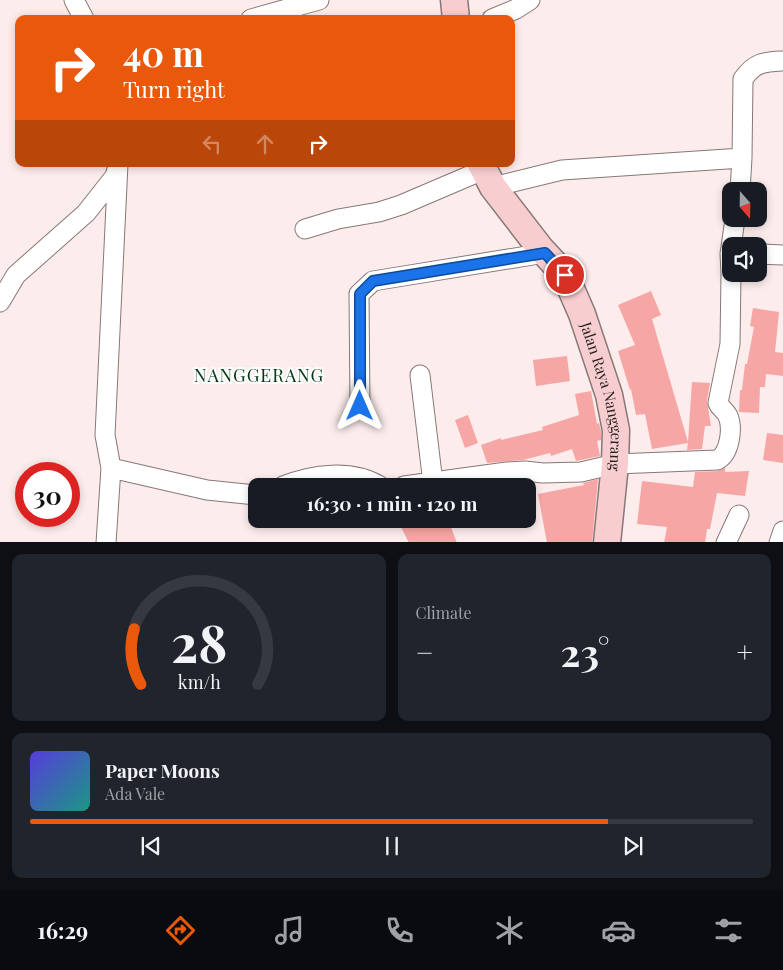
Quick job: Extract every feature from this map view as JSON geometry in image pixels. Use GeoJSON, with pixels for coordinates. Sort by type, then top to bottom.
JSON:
{"type":"FeatureCollection","features":[{"type":"Feature","properties":{"kind":"street"},"geometry":{"type":"LineString","coordinates":[[74,0],[82,15]]}},
{"type":"Feature","properties":{"kind":"street"},"geometry":{"type":"LineString","coordinates":[[266,15],[319,0]]}},
{"type":"Feature","properties":{"kind":"street"},"geometry":{"type":"LineString","coordinates":[[454,0],[456,15]]}},
{"type":"Feature","properties":{"kind":"street"},"geometry":{"type":"LineString","coordinates":[[502,15],[530,0]]}},
{"type":"Feature","properties":{"kind":"street"},"geometry":{"type":"LineString","coordinates":[[741,182],[743,79],[756,64],[783,60]]}},
{"type":"Feature","properties":{"kind":"street"},"geometry":{"type":"LineString","coordinates":[[305,229],[345,218],[379,212],[401,205],[433,190],[486,174],[742,158]]}},
{"type":"Feature","properties":{"kind":"street"},"geometry":{"type":"LineString","coordinates":[[0,302],[8,272],[86,213],[116,168]]}},
{"type":"Feature","properties":{"kind":"street"},"geometry":{"type":"LineString","coordinates":[[106,542],[111,468],[105,435],[116,168]]}},
{"type":"Feature","properties":{"kind":"street","name":"Jalan Raya Nanggerang"},"geometry":{"type":"LineString","coordinates":[[486,174],[545,253],[565,275],[582,314],[609,395],[616,430],[615,464],[607,542]]}},
{"type":"Feature","properties":{"kind":"street"},"geometry":{"type":"LineString","coordinates":[[360,406],[360,294],[373,281],[545,253]]}},
{"type":"Feature","properties":{"kind":"street"},"geometry":{"type":"LineString","coordinates":[[767,254],[783,254]]}},
{"type":"Feature","properties":{"kind":"street"},"geometry":{"type":"LineString","coordinates":[[467,478],[525,471],[543,473],[581,472],[615,464],[717,460],[726,453],[729,440],[728,416],[718,403],[730,344],[731,282]]}},
{"type":"Feature","properties":{"kind":"street"},"geometry":{"type":"LineString","coordinates":[[420,375],[432,478]]}},
{"type":"Feature","properties":{"kind":"street"},"geometry":{"type":"LineString","coordinates":[[111,468],[207,490],[248,494]]}},
{"type":"Feature","properties":{"kind":"street"},"geometry":{"type":"LineString","coordinates":[[305,478],[356,476],[362,478]]}},
{"type":"Feature","properties":{"kind":"street"},"geometry":{"type":"LineString","coordinates":[[726,542],[739,515]]}},
{"type":"Feature","properties":{"kind":"street"},"geometry":{"type":"LineString","coordinates":[[779,542],[783,531]]}},
{"type":"Feature","properties":{"kind":"building"},"geometry":{"type":"Polygon","coordinates":[[[651,291],[661,315],[652,319],[688,442],[692,382],[710,383],[707,401],[711,426],[705,426],[702,449],[687,450],[688,443],[652,449],[645,414],[636,415],[631,389],[618,351],[635,345],[618,305],[651,291]]]}},
{"type":"Feature","properties":{"kind":"building"},"geometry":{"type":"Polygon","coordinates":[[[753,308],[779,312],[775,352],[783,353],[783,376],[766,374],[765,387],[760,387],[759,413],[739,412],[740,390],[742,390],[745,364],[747,364],[754,327],[750,326],[753,308]]]}},
{"type":"Feature","properties":{"kind":"building"},"geometry":{"type":"Polygon","coordinates":[[[567,356],[570,381],[536,386],[533,360],[567,356]]]}},
{"type":"Feature","properties":{"kind":"building"},"geometry":{"type":"Polygon","coordinates":[[[591,391],[597,424],[599,423],[601,431],[601,440],[597,441],[600,456],[576,461],[572,449],[551,456],[550,453],[523,460],[487,463],[481,445],[501,438],[501,440],[543,430],[542,427],[579,415],[575,394],[591,391]]]}},
{"type":"Feature","properties":{"kind":"building"},"geometry":{"type":"Polygon","coordinates":[[[468,415],[478,443],[465,448],[455,420],[468,415]]]}},
{"type":"Feature","properties":{"kind":"building"},"geometry":{"type":"Polygon","coordinates":[[[767,433],[783,435],[783,463],[763,460],[767,433]]]}},
{"type":"Feature","properties":{"kind":"building"},"geometry":{"type":"Polygon","coordinates":[[[725,468],[725,472],[749,471],[745,496],[717,493],[710,529],[707,529],[705,542],[664,542],[667,527],[637,524],[642,481],[693,487],[695,472],[717,471],[725,468]]]}},
{"type":"Feature","properties":{"kind":"building"},"geometry":{"type":"Polygon","coordinates":[[[598,479],[592,542],[547,542],[538,494],[584,485],[583,483],[598,479]]]}},
{"type":"Feature","properties":{"kind":"building"},"geometry":{"type":"Polygon","coordinates":[[[402,528],[451,528],[457,542],[408,542],[402,528]]]}},
{"type":"Feature","properties":{"kind":"district","name":"NANGGERANG"},"geometry":{"type":"Point","coordinates":[259,376]}},
{"type":"Feature","properties":{"kind":"route"},"geometry":{"type":"LineString","coordinates":[[360,406],[360,294],[373,281],[545,253],[565,275]]}}]}
